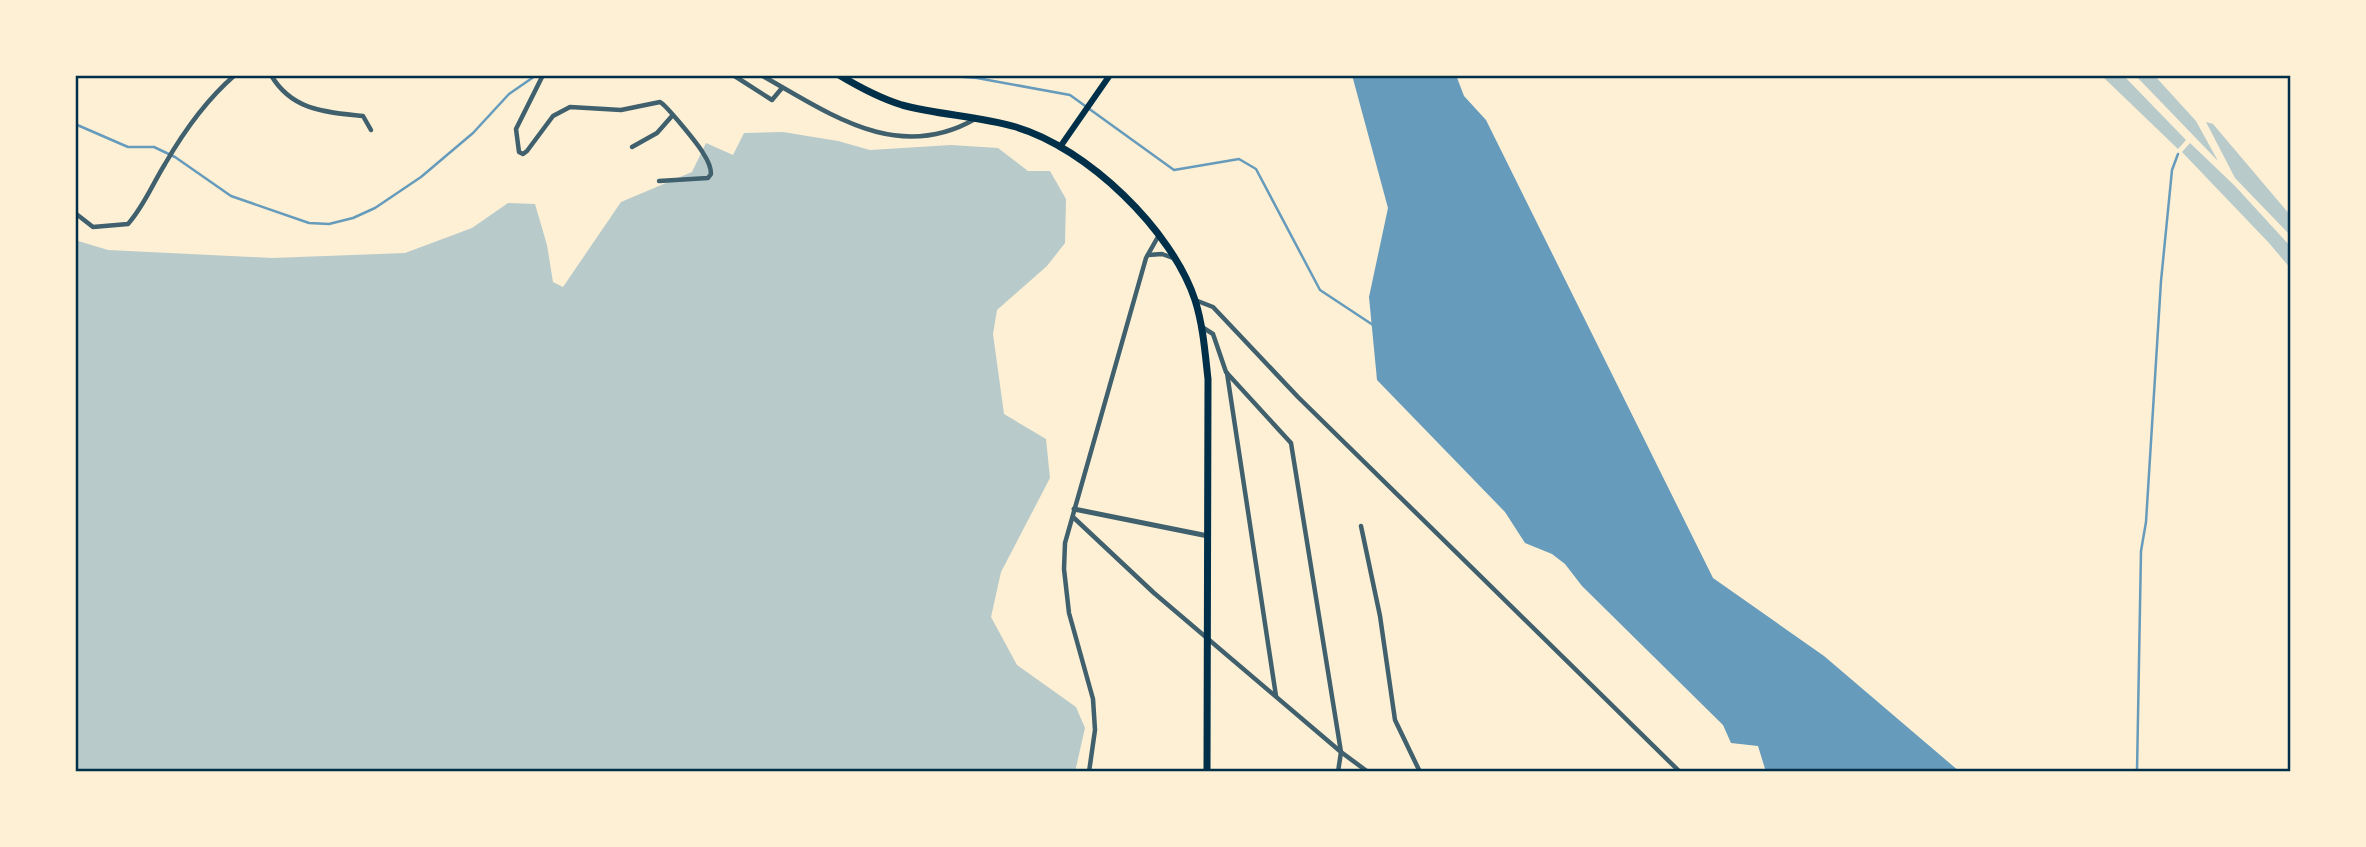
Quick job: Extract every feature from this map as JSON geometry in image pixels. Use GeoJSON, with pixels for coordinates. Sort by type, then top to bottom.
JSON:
{"type":"FeatureCollection","features":[{"type":"Feature","properties":{"kind":"highway"},"geometry":{"type":"LineString","coordinates":[[839,75],[863,90],[902,105],[979,117],[1020,128],[1060,147],[1117,191],[1159,236],[1177,260],[1195,300],[1208,379],[1208,772]]}},
{"type":"Feature","properties":{"kind":"main road"},"geometry":{"type":"LineString","coordinates":[[1060,147],[1110,75]]}},
{"type":"Feature","properties":{"kind":"street"},"geometry":{"type":"LineString","coordinates":[[75,213],[93,227],[128,224],[137,214],[165,163],[202,109],[235,75]]}},
{"type":"Feature","properties":{"kind":"street"},"geometry":{"type":"LineString","coordinates":[[271,75],[276,84],[297,102],[318,111],[362,116],[372,130]]}},
{"type":"Feature","properties":{"kind":"street"},"geometry":{"type":"LineString","coordinates":[[543,75],[516,129],[519,152],[523,153],[533,145],[553,116],[570,107],[621,110],[660,102],[669,108],[672,116],[704,153],[711,174],[708,178],[659,181]]}},
{"type":"Feature","properties":{"kind":"street"},"geometry":{"type":"LineString","coordinates":[[733,75],[772,100],[782,87]]}},
{"type":"Feature","properties":{"kind":"street"},"geometry":{"type":"LineString","coordinates":[[761,75],[837,119],[886,136],[929,137],[960,128],[979,117]]}},
{"type":"Feature","properties":{"kind":"street"},"geometry":{"type":"LineString","coordinates":[[632,147],[657,133],[672,116]]}},
{"type":"Feature","properties":{"kind":"street"},"geometry":{"type":"LineString","coordinates":[[1089,772],[1096,730],[1093,699],[1069,613],[1064,569],[1065,543],[1147,255],[1159,236]]}},
{"type":"Feature","properties":{"kind":"street"},"geometry":{"type":"LineString","coordinates":[[1147,255],[1162,254],[1177,260]]}},
{"type":"Feature","properties":{"kind":"street"},"geometry":{"type":"LineString","coordinates":[[1195,300],[1213,307],[1298,397],[1680,772]]}},
{"type":"Feature","properties":{"kind":"street"},"geometry":{"type":"LineString","coordinates":[[1201,326],[1213,334],[1226,372],[1276,696]]}},
{"type":"Feature","properties":{"kind":"street"},"geometry":{"type":"LineString","coordinates":[[1226,372],[1291,443],[1341,751],[1338,772]]}},
{"type":"Feature","properties":{"kind":"street"},"geometry":{"type":"LineString","coordinates":[[1073,513],[1208,536]]}},
{"type":"Feature","properties":{"kind":"street"},"geometry":{"type":"LineString","coordinates":[[1073,513],[1154,593],[1368,772]]}},
{"type":"Feature","properties":{"kind":"street"},"geometry":{"type":"LineString","coordinates":[[1361,526],[1380,616],[1395,720],[1420,772]]}},
{"type":"Feature","properties":{"kind":"shaded area"},"geometry":{"type":"Polygon","coordinates":[[[2101,75],[2123,75],[2186,140],[2178,149],[2101,75]]]}},
{"type":"Feature","properties":{"kind":"shaded area"},"geometry":{"type":"Polygon","coordinates":[[[2135,75],[2154,75],[2196,121],[2218,161],[2135,75]]]}},
{"type":"Feature","properties":{"kind":"shaded area"},"geometry":{"type":"Polygon","coordinates":[[[2206,122],[2213,124],[2291,216],[2291,236],[2235,178],[2206,122]]]}},
{"type":"Feature","properties":{"kind":"shaded area"},"geometry":{"type":"Polygon","coordinates":[[[783,132],[838,141],[870,150],[951,145],[998,148],[1028,171],[1050,171],[1066,199],[1065,243],[1047,266],[997,310],[993,334],[1004,414],[1046,439],[1050,478],[1001,572],[991,617],[1017,665],[1076,707],[1085,728],[1075,772],[75,772],[75,240],[108,250],[272,258],[405,253],[472,228],[508,203],[535,204],[547,245],[553,282],[563,287],[621,202],[692,172],[706,143],[733,155],[744,133],[783,132]]]}},
{"type":"Feature","properties":{"kind":"shaded area"},"geometry":{"type":"Polygon","coordinates":[[[2190,143],[2235,186],[2291,247],[2291,269],[2182,152],[2190,143]]]}},
{"type":"Feature","properties":{"kind":"water"},"geometry":{"type":"Polygon","coordinates":[[[1352,75],[1456,75],[1464,96],[1486,120],[1713,578],[1824,656],[1960,772],[1766,772],[1758,746],[1731,743],[1723,725],[1582,586],[1565,564],[1552,554],[1525,543],[1505,512],[1377,380],[1369,297],[1388,208],[1352,75]]]}},
{"type":"Feature","properties":{"kind":"waterway"},"geometry":{"type":"LineString","coordinates":[[940,75],[977,78],[1070,95],[1174,170],[1239,159],[1256,169],[1320,290],[1373,325]]}},
{"type":"Feature","properties":{"kind":"waterway"},"geometry":{"type":"LineString","coordinates":[[75,124],[128,147],[154,147],[175,157],[231,196],[309,223],[329,224],[353,218],[375,208],[421,177],[473,133],[509,94],[535,76]]}},
{"type":"Feature","properties":{"kind":"waterway"},"geometry":{"type":"LineString","coordinates":[[2137,772],[2141,551],[2146,522],[2161,281],[2172,170],[2178,154]]}}]}
